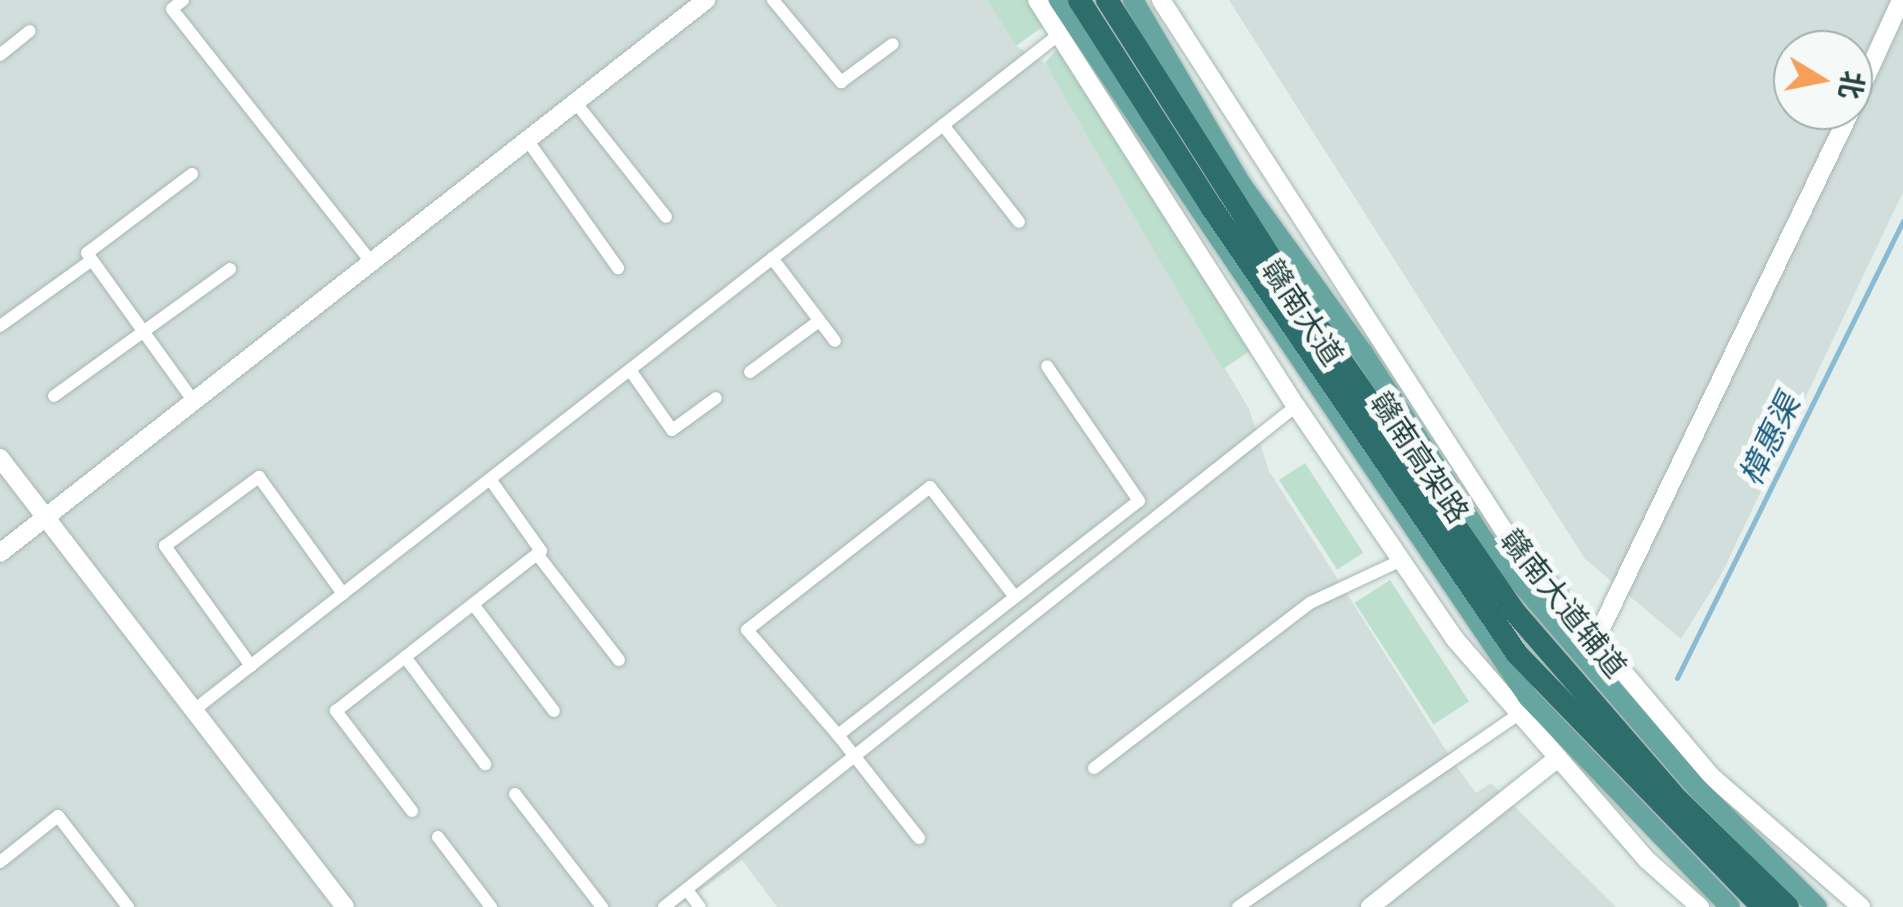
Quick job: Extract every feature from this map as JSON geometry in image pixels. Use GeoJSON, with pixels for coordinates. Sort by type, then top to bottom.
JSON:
{"type":"FeatureCollection","features":[{"type":"Feature","properties":{"kind":"highway","name":"赣南高架路"},"geometry":{"type":"LineString","coordinates":[[1107,0],[1272,260],[1514,611],[1678,800],[1788,907]]}},
{"type":"Feature","properties":{"kind":"highway","name":"赣南高架路"},"geometry":{"type":"LineString","coordinates":[[1070,19],[1212,208],[1517,654],[1762,907]]}},
{"type":"Feature","properties":{"kind":"main road","name":"赣南大道"},"geometry":{"type":"LineString","coordinates":[[1057,0],[1528,697],[1730,907]]}},
{"type":"Feature","properties":{"kind":"main road","name":"赣南大道"},"geometry":{"type":"LineString","coordinates":[[1132,0],[1241,184],[1363,353],[1482,538],[1705,783]]}},
{"type":"Feature","properties":{"kind":"main road"},"geometry":{"type":"LineString","coordinates":[[1705,783],[1816,907]]}},
{"type":"Feature","properties":{"kind":"street"},"geometry":{"type":"LineString","coordinates":[[183,0],[172,9],[372,263]]}},
{"type":"Feature","properties":{"kind":"street"},"geometry":{"type":"LineString","coordinates":[[0,552],[706,0]]}},
{"type":"Feature","properties":{"kind":"street"},"geometry":{"type":"LineString","coordinates":[[773,0],[841,82],[893,44]]}},
{"type":"Feature","properties":{"kind":"street"},"geometry":{"type":"LineString","coordinates":[[1037,0],[1070,19],[1296,406],[1454,638],[1647,860],[1700,907]]}},
{"type":"Feature","properties":{"kind":"street","name":"赣南大道辅道"},"geometry":{"type":"LineString","coordinates":[[1161,0],[1502,529],[1594,643],[1625,695]]}},
{"type":"Feature","properties":{"kind":"street"},"geometry":{"type":"LineString","coordinates":[[1873,62],[1901,0]]}},
{"type":"Feature","properties":{"kind":"street"},"geometry":{"type":"LineString","coordinates":[[194,710],[944,125],[1070,19]]}},
{"type":"Feature","properties":{"kind":"street"},"geometry":{"type":"LineString","coordinates":[[0,54],[30,30]]}},
{"type":"Feature","properties":{"kind":"street"},"geometry":{"type":"LineString","coordinates":[[576,102],[666,216]]}},
{"type":"Feature","properties":{"kind":"street"},"geometry":{"type":"LineString","coordinates":[[944,125],[1019,222]]}},
{"type":"Feature","properties":{"kind":"street"},"geometry":{"type":"LineString","coordinates":[[1594,643],[1841,130]]}},
{"type":"Feature","properties":{"kind":"street"},"geometry":{"type":"LineString","coordinates":[[528,141],[618,268]]}},
{"type":"Feature","properties":{"kind":"street"},"geometry":{"type":"LineString","coordinates":[[192,174],[87,253],[194,402]]}},
{"type":"Feature","properties":{"kind":"street"},"geometry":{"type":"LineString","coordinates":[[772,258],[835,342]]}},
{"type":"Feature","properties":{"kind":"street"},"geometry":{"type":"LineString","coordinates":[[0,326],[92,260]]}},
{"type":"Feature","properties":{"kind":"street"},"geometry":{"type":"LineString","coordinates":[[54,396],[230,270]]}},
{"type":"Feature","properties":{"kind":"street"},"geometry":{"type":"LineString","coordinates":[[750,372],[820,321]]}},
{"type":"Feature","properties":{"kind":"street"},"geometry":{"type":"LineString","coordinates":[[838,735],[1139,501],[1047,366]]}},
{"type":"Feature","properties":{"kind":"street"},"geometry":{"type":"LineString","coordinates":[[630,370],[672,430],[716,398]]}},
{"type":"Feature","properties":{"kind":"street"},"geometry":{"type":"LineString","coordinates":[[664,907],[1296,406]]}},
{"type":"Feature","properties":{"kind":"street"},"geometry":{"type":"LineString","coordinates":[[0,458],[341,906]]}},
{"type":"Feature","properties":{"kind":"street"},"geometry":{"type":"LineString","coordinates":[[252,666],[165,546],[259,477],[343,594]]}},
{"type":"Feature","properties":{"kind":"street"},"geometry":{"type":"LineString","coordinates":[[490,479],[537,554],[620,660]]}},
{"type":"Feature","properties":{"kind":"street"},"geometry":{"type":"LineString","coordinates":[[919,838],[838,735],[747,630],[930,487],[1015,597]]}},
{"type":"Feature","properties":{"kind":"street"},"geometry":{"type":"LineString","coordinates":[[412,811],[336,712],[537,554]]}},
{"type":"Feature","properties":{"kind":"street"},"geometry":{"type":"LineString","coordinates":[[1094,768],[1310,603],[1402,560]]}},
{"type":"Feature","properties":{"kind":"street"},"geometry":{"type":"LineString","coordinates":[[473,604],[554,712]]}},
{"type":"Feature","properties":{"kind":"street"},"geometry":{"type":"LineString","coordinates":[[405,657],[485,764]]}},
{"type":"Feature","properties":{"kind":"street"},"geometry":{"type":"LineString","coordinates":[[1238,907],[1520,712]]}},
{"type":"Feature","properties":{"kind":"street"},"geometry":{"type":"LineString","coordinates":[[1370,907],[1558,758]]}},
{"type":"Feature","properties":{"kind":"street"},"geometry":{"type":"LineString","coordinates":[[1705,783],[1861,907]]}},
{"type":"Feature","properties":{"kind":"street"},"geometry":{"type":"LineString","coordinates":[[515,794],[602,907]]}},
{"type":"Feature","properties":{"kind":"street"},"geometry":{"type":"LineString","coordinates":[[0,862],[58,816],[128,907]]}},
{"type":"Feature","properties":{"kind":"street"},"geometry":{"type":"LineString","coordinates":[[438,837],[490,907]]}},
{"type":"Feature","properties":{"kind":"street"},"geometry":{"type":"LineString","coordinates":[[687,890],[700,907]]}},
{"type":"Feature","properties":{"kind":"shaded area"},"geometry":{"type":"Polygon","coordinates":[[[0,0],[987,0],[1016,46],[1045,63],[1249,409],[1269,471],[1454,763],[1476,793],[1491,783],[1616,907],[777,907],[742,860],[678,907],[0,907],[0,0]]]}},
{"type":"Feature","properties":{"kind":"shaded area"},"geometry":{"type":"Polygon","coordinates":[[[1229,0],[1903,0],[1903,192],[1722,573],[1681,639],[1585,559],[1229,0]]]}},
{"type":"Feature","properties":{"kind":"green space"},"geometry":{"type":"Polygon","coordinates":[[[987,0],[1029,0],[1045,25],[1016,46],[987,0]]]}},
{"type":"Feature","properties":{"kind":"green space"},"geometry":{"type":"Polygon","coordinates":[[[1057,49],[1250,351],[1223,369],[1045,63],[1057,49]]]}},
{"type":"Feature","properties":{"kind":"green space"},"geometry":{"type":"Polygon","coordinates":[[[1305,463],[1363,553],[1337,570],[1279,480],[1305,463]]]}},
{"type":"Feature","properties":{"kind":"green space"},"geometry":{"type":"Polygon","coordinates":[[[1390,580],[1469,702],[1434,724],[1355,603],[1390,580]]]}},
{"type":"Feature","properties":{"kind":"waterway","name":"樟惠渠"},"geometry":{"type":"LineString","coordinates":[[1677,678],[1903,221]]}}]}
